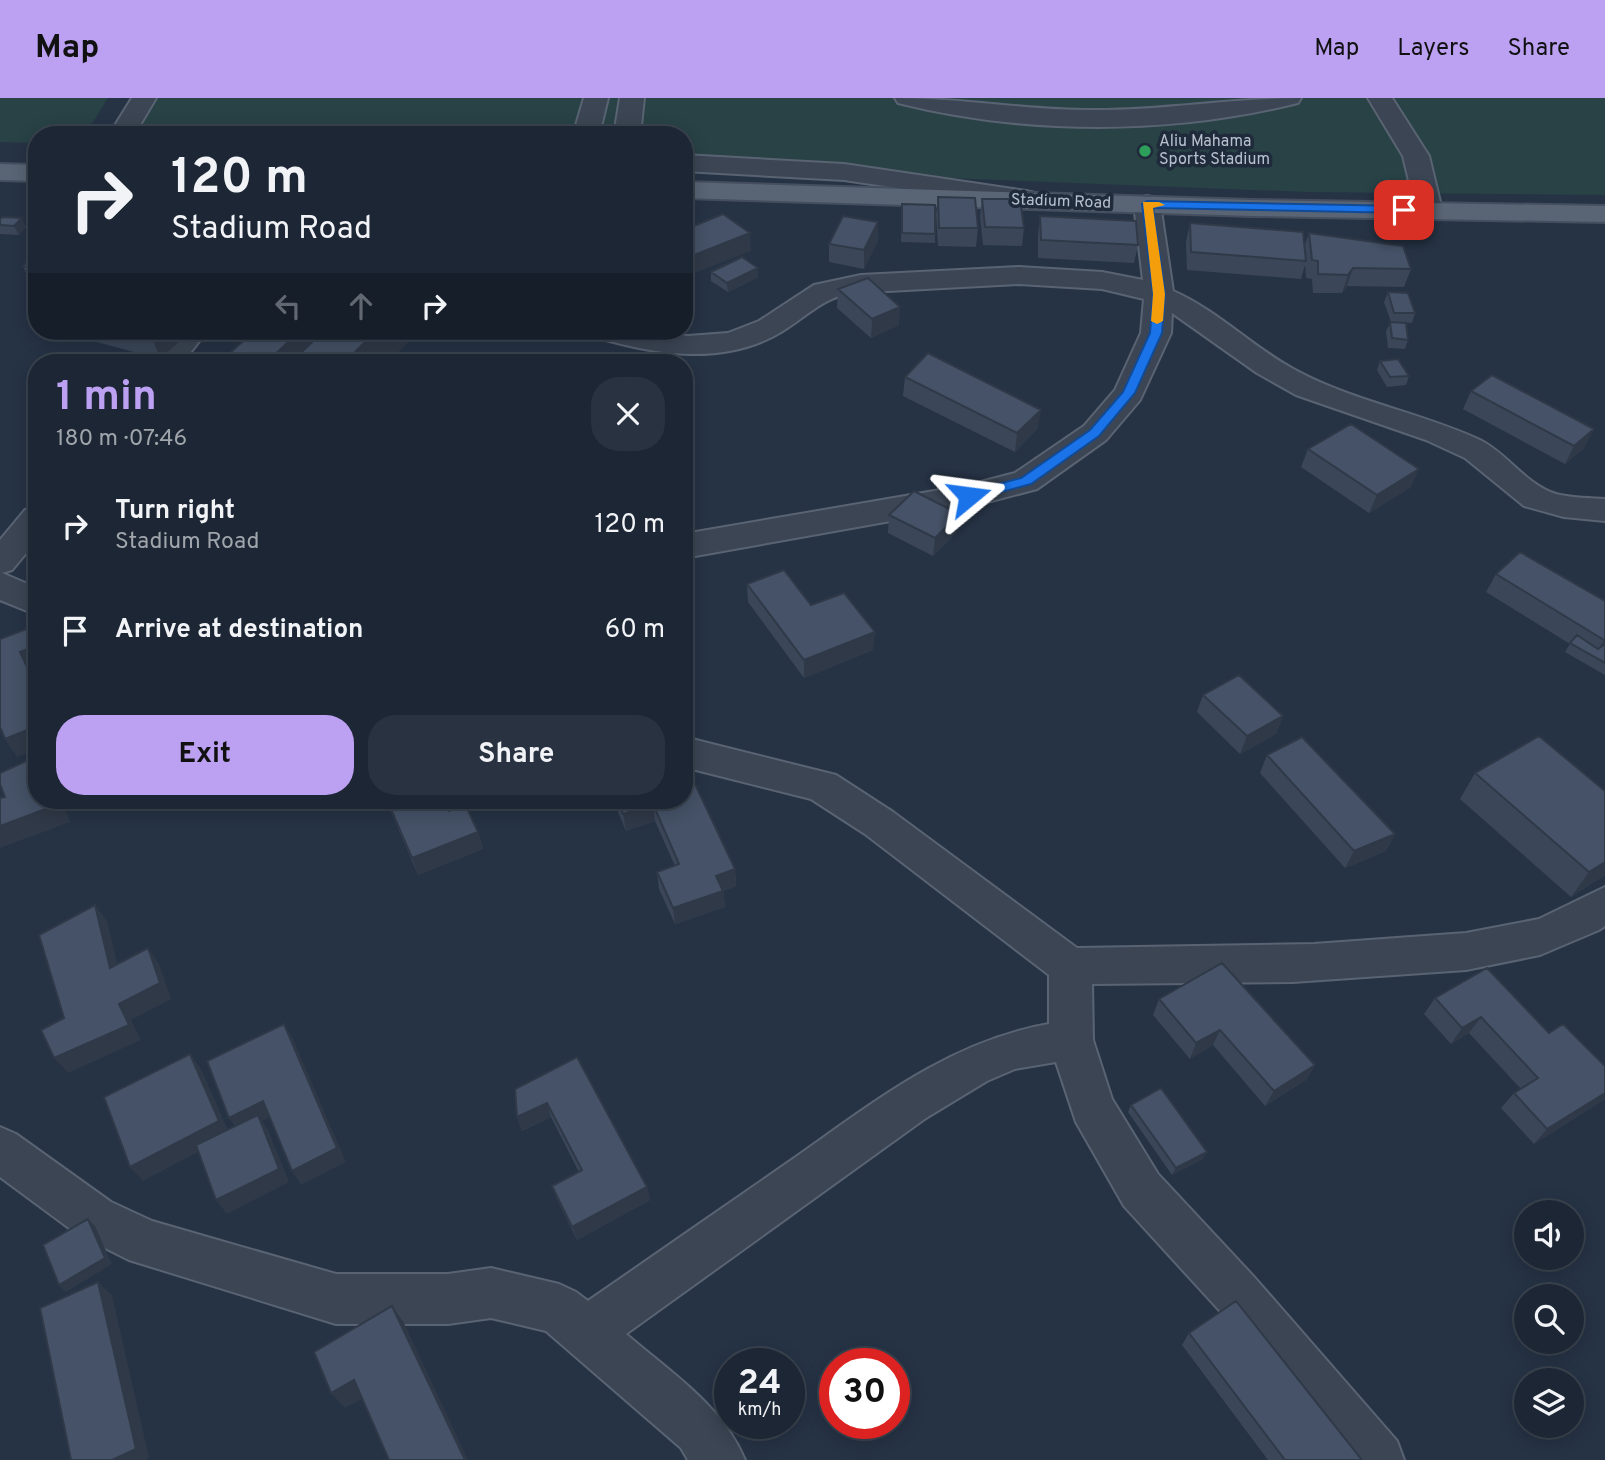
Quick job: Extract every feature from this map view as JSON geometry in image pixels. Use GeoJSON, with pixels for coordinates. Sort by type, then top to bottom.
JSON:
{"type":"FeatureCollection","features":[{"type":"Feature","properties":{"kind":"main road"},"geometry":{"type":"LineString","coordinates":[[0,172],[28,173]]}},
{"type":"Feature","properties":{"kind":"main road","name":"Stadium Road"},"geometry":{"type":"LineString","coordinates":[[693,190],[1605,214]]}},
{"type":"Feature","properties":{"kind":"street"},"geometry":{"type":"LineString","coordinates":[[127,126],[145,98]]}},
{"type":"Feature","properties":{"kind":"street"},"geometry":{"type":"LineString","coordinates":[[588,126],[596,98]]}},
{"type":"Feature","properties":{"kind":"street"},"geometry":{"type":"LineString","coordinates":[[628,126],[632,98]]}},
{"type":"Feature","properties":{"kind":"street"},"geometry":{"type":"LineString","coordinates":[[906,98],[948,107],[1033,117],[1114,119],[1289,98]]}},
{"type":"Feature","properties":{"kind":"street"},"geometry":{"type":"LineString","coordinates":[[1380,98],[1416,156],[1429,210]]}},
{"type":"Feature","properties":{"kind":"street"},"geometry":{"type":"LineString","coordinates":[[693,164],[845,173],[1046,201]]}},
{"type":"Feature","properties":{"kind":"street"},"geometry":{"type":"LineString","coordinates":[[693,544],[969,496],[1026,481],[1095,433],[1129,393],[1156,333],[1159,294],[1147,204]]}},
{"type":"Feature","properties":{"kind":"street"},"geometry":{"type":"LineString","coordinates":[[650,340],[700,345],[722,342],[767,329],[831,288],[940,277],[1068,277],[1132,286],[1159,294],[1286,378],[1359,409],[1419,426],[1488,457],[1526,492],[1546,502],[1568,508],[1605,510]]}},
{"type":"Feature","properties":{"kind":"street"},"geometry":{"type":"LineString","coordinates":[[173,354],[185,340]]}},
{"type":"Feature","properties":{"kind":"street"},"geometry":{"type":"LineString","coordinates":[[0,562],[28,529]]}},
{"type":"Feature","properties":{"kind":"street"},"geometry":{"type":"LineString","coordinates":[[0,584],[28,598]]}},
{"type":"Feature","properties":{"kind":"street"},"geometry":{"type":"LineString","coordinates":[[693,754],[822,786],[879,823],[1070,967],[1123,962],[1255,964],[1487,950],[1547,933],[1589,917],[1605,904]]}},
{"type":"Feature","properties":{"kind":"street"},"geometry":{"type":"LineString","coordinates":[[1070,967],[1072,1040],[1092,1107],[1140,1189],[1237,1294],[1378,1460]]}},
{"type":"Feature","properties":{"kind":"street"},"geometry":{"type":"LineString","coordinates":[[587,1332],[920,1097],[971,1067],[1013,1050],[1072,1040]]}},
{"type":"Feature","properties":{"kind":"street"},"geometry":{"type":"LineString","coordinates":[[0,1149],[94,1218],[146,1243],[336,1299],[447,1300],[491,1293],[559,1309],[699,1430],[719,1460]]}},
{"type":"Feature","properties":{"kind":"green space"},"geometry":{"type":"Polygon","coordinates":[[[0,98],[108,98],[91,126],[28,126],[28,143],[0,142],[0,98]]]}},
{"type":"Feature","properties":{"kind":"green space","name":"Aliu Mahama Sports Stadium"},"geometry":{"type":"Polygon","coordinates":[[[136,98],[1605,98],[1605,195],[1307,192],[693,168],[693,126],[147,126],[127,111],[136,98]]]}},
{"type":"Feature","properties":{"kind":"building"},"geometry":{"type":"Polygon","coordinates":[[[938,197],[975,198],[978,228],[939,228],[938,197]]]}},
{"type":"Feature","properties":{"kind":"building"},"geometry":{"type":"Polygon","coordinates":[[[982,199],[1020,199],[1024,228],[985,227],[982,199]]]}},
{"type":"Feature","properties":{"kind":"building"},"geometry":{"type":"Polygon","coordinates":[[[902,204],[935,205],[935,234],[902,233],[902,204]]]}},
{"type":"Feature","properties":{"kind":"building"},"geometry":{"type":"Polygon","coordinates":[[[723,214],[750,233],[693,255],[693,226],[723,214]]]}},
{"type":"Feature","properties":{"kind":"building"},"geometry":{"type":"Polygon","coordinates":[[[843,216],[878,222],[864,250],[829,244],[843,216]]]}},
{"type":"Feature","properties":{"kind":"building"},"geometry":{"type":"Polygon","coordinates":[[[1040,216],[1136,221],[1138,245],[1041,240],[1040,216]]]}},
{"type":"Feature","properties":{"kind":"building"},"geometry":{"type":"Polygon","coordinates":[[[22,218],[14,226],[0,225],[0,219],[22,218]]]}},
{"type":"Feature","properties":{"kind":"building"},"geometry":{"type":"Polygon","coordinates":[[[1190,223],[1303,232],[1306,261],[1191,252],[1190,223]]]}},
{"type":"Feature","properties":{"kind":"building"},"geometry":{"type":"Polygon","coordinates":[[[1309,233],[1403,246],[1411,269],[1353,268],[1348,275],[1318,274],[1318,261],[1312,260],[1309,233]]]}},
{"type":"Feature","properties":{"kind":"building"},"geometry":{"type":"Polygon","coordinates":[[[742,257],[758,268],[727,283],[711,272],[742,257]]]}},
{"type":"Feature","properties":{"kind":"building"},"geometry":{"type":"Polygon","coordinates":[[[868,278],[900,307],[872,319],[838,289],[868,278]]]}},
{"type":"Feature","properties":{"kind":"building"},"geometry":{"type":"Polygon","coordinates":[[[1388,292],[1408,293],[1415,313],[1394,313],[1388,292]]]}},
{"type":"Feature","properties":{"kind":"building"},"geometry":{"type":"Polygon","coordinates":[[[1390,322],[1406,323],[1408,340],[1392,338],[1390,322]]]}},
{"type":"Feature","properties":{"kind":"building"},"geometry":{"type":"Polygon","coordinates":[[[244,340],[290,340],[276,354],[229,354],[244,340]]]}},
{"type":"Feature","properties":{"kind":"building"},"geometry":{"type":"Polygon","coordinates":[[[314,340],[367,340],[355,352],[362,354],[300,354],[314,340]]]}},
{"type":"Feature","properties":{"kind":"building"},"geometry":{"type":"Polygon","coordinates":[[[928,353],[1041,410],[1017,433],[905,377],[928,353]]]}},
{"type":"Feature","properties":{"kind":"building"},"geometry":{"type":"Polygon","coordinates":[[[1398,359],[1409,376],[1390,377],[1380,361],[1398,359]]]}},
{"type":"Feature","properties":{"kind":"building"},"geometry":{"type":"Polygon","coordinates":[[[1492,375],[1594,429],[1574,446],[1471,391],[1492,375]]]}},
{"type":"Feature","properties":{"kind":"building"},"geometry":{"type":"Polygon","coordinates":[[[1351,424],[1419,469],[1377,495],[1308,449],[1351,424]]]}},
{"type":"Feature","properties":{"kind":"building"},"geometry":{"type":"Polygon","coordinates":[[[914,491],[959,514],[935,538],[889,515],[914,491]]]}},
{"type":"Feature","properties":{"kind":"building"},"geometry":{"type":"Polygon","coordinates":[[[1520,552],[1605,601],[1604,640],[1496,574],[1520,552]]]}},
{"type":"Feature","properties":{"kind":"building"},"geometry":{"type":"Polygon","coordinates":[[[784,570],[811,605],[844,593],[875,632],[804,660],[747,584],[784,570]]]}},
{"type":"Feature","properties":{"kind":"building"},"geometry":{"type":"Polygon","coordinates":[[[28,628],[28,649],[20,652],[28,669],[28,730],[5,739],[0,727],[0,639],[28,628]]]}},
{"type":"Feature","properties":{"kind":"building"},"geometry":{"type":"Polygon","coordinates":[[[1577,635],[1598,649],[1605,644],[1605,663],[1570,643],[1577,635]]]}},
{"type":"Feature","properties":{"kind":"building"},"geometry":{"type":"Polygon","coordinates":[[[1239,675],[1283,716],[1247,736],[1203,695],[1239,675]]]}},
{"type":"Feature","properties":{"kind":"building"},"geometry":{"type":"Polygon","coordinates":[[[1539,736],[1605,791],[1605,862],[1589,872],[1475,773],[1539,736]]]}},
{"type":"Feature","properties":{"kind":"building"},"geometry":{"type":"Polygon","coordinates":[[[1302,737],[1395,834],[1354,851],[1267,755],[1302,737]]]}},
{"type":"Feature","properties":{"kind":"building"},"geometry":{"type":"Polygon","coordinates":[[[28,760],[28,809],[46,809],[0,826],[0,798],[5,797],[0,784],[0,773],[28,760]]]}},
{"type":"Feature","properties":{"kind":"building"},"geometry":{"type":"Polygon","coordinates":[[[693,780],[735,869],[716,876],[723,891],[673,908],[657,872],[679,864],[655,809],[693,809],[693,780]]]}},
{"type":"Feature","properties":{"kind":"building"},"geometry":{"type":"Polygon","coordinates":[[[391,809],[467,809],[478,832],[412,858],[391,809]]]}},
{"type":"Feature","properties":{"kind":"building"},"geometry":{"type":"Polygon","coordinates":[[[621,809],[638,809],[623,814],[621,809]]]}},
{"type":"Feature","properties":{"kind":"building"},"geometry":{"type":"Polygon","coordinates":[[[95,905],[110,968],[148,948],[160,983],[119,1004],[129,1025],[54,1058],[41,1030],[64,1018],[39,935],[95,905]]]}},
{"type":"Feature","properties":{"kind":"building"},"geometry":{"type":"Polygon","coordinates":[[[1222,963],[1315,1065],[1274,1091],[1220,1030],[1196,1043],[1159,999],[1222,963]]]}},
{"type":"Feature","properties":{"kind":"building"},"geometry":{"type":"Polygon","coordinates":[[[1487,968],[1549,1033],[1563,1024],[1605,1066],[1605,1093],[1547,1129],[1514,1093],[1538,1078],[1481,1017],[1462,1028],[1435,998],[1487,968]]]}},
{"type":"Feature","properties":{"kind":"building"},"geometry":{"type":"Polygon","coordinates":[[[284,1024],[337,1148],[292,1171],[263,1101],[229,1118],[207,1061],[284,1024]]]}},
{"type":"Feature","properties":{"kind":"building"},"geometry":{"type":"Polygon","coordinates":[[[190,1054],[219,1121],[130,1167],[104,1097],[190,1054]]]}},
{"type":"Feature","properties":{"kind":"building"},"geometry":{"type":"Polygon","coordinates":[[[577,1057],[647,1187],[572,1227],[552,1186],[582,1170],[547,1103],[517,1117],[515,1089],[577,1057]]]}},
{"type":"Feature","properties":{"kind":"building"},"geometry":{"type":"Polygon","coordinates":[[[1161,1088],[1207,1152],[1176,1168],[1131,1105],[1161,1088]]]}},
{"type":"Feature","properties":{"kind":"building"},"geometry":{"type":"Polygon","coordinates":[[[258,1115],[279,1169],[216,1200],[196,1145],[258,1115]]]}},
{"type":"Feature","properties":{"kind":"building"},"geometry":{"type":"Polygon","coordinates":[[[88,1219],[105,1258],[59,1285],[43,1245],[88,1219]]]}},
{"type":"Feature","properties":{"kind":"building"},"geometry":{"type":"Polygon","coordinates":[[[98,1282],[136,1449],[112,1460],[71,1460],[40,1308],[98,1282]]]}},
{"type":"Feature","properties":{"kind":"building"},"geometry":{"type":"Polygon","coordinates":[[[1236,1301],[1362,1460],[1285,1460],[1189,1333],[1236,1301]]]}},
{"type":"Feature","properties":{"kind":"building"},"geometry":{"type":"Polygon","coordinates":[[[392,1306],[465,1460],[389,1460],[354,1380],[331,1393],[314,1352],[392,1306]]]}},
{"type":"Feature","properties":{"kind":"slow traffic"},"geometry":{"type":"LineString","coordinates":[[1157,321],[1159,294],[1147,204],[1159,205]]}},
{"type":"Feature","properties":{"kind":"place","name":"Aliu Mahama Sports Stadium"},"geometry":{"type":"Point","coordinates":[1145,151]}},
{"type":"Feature","properties":{"kind":"route"},"geometry":{"type":"LineString","coordinates":[[969,496],[1026,481],[1095,433],[1129,393],[1156,333],[1159,294],[1147,204],[1404,210]]}}]}
